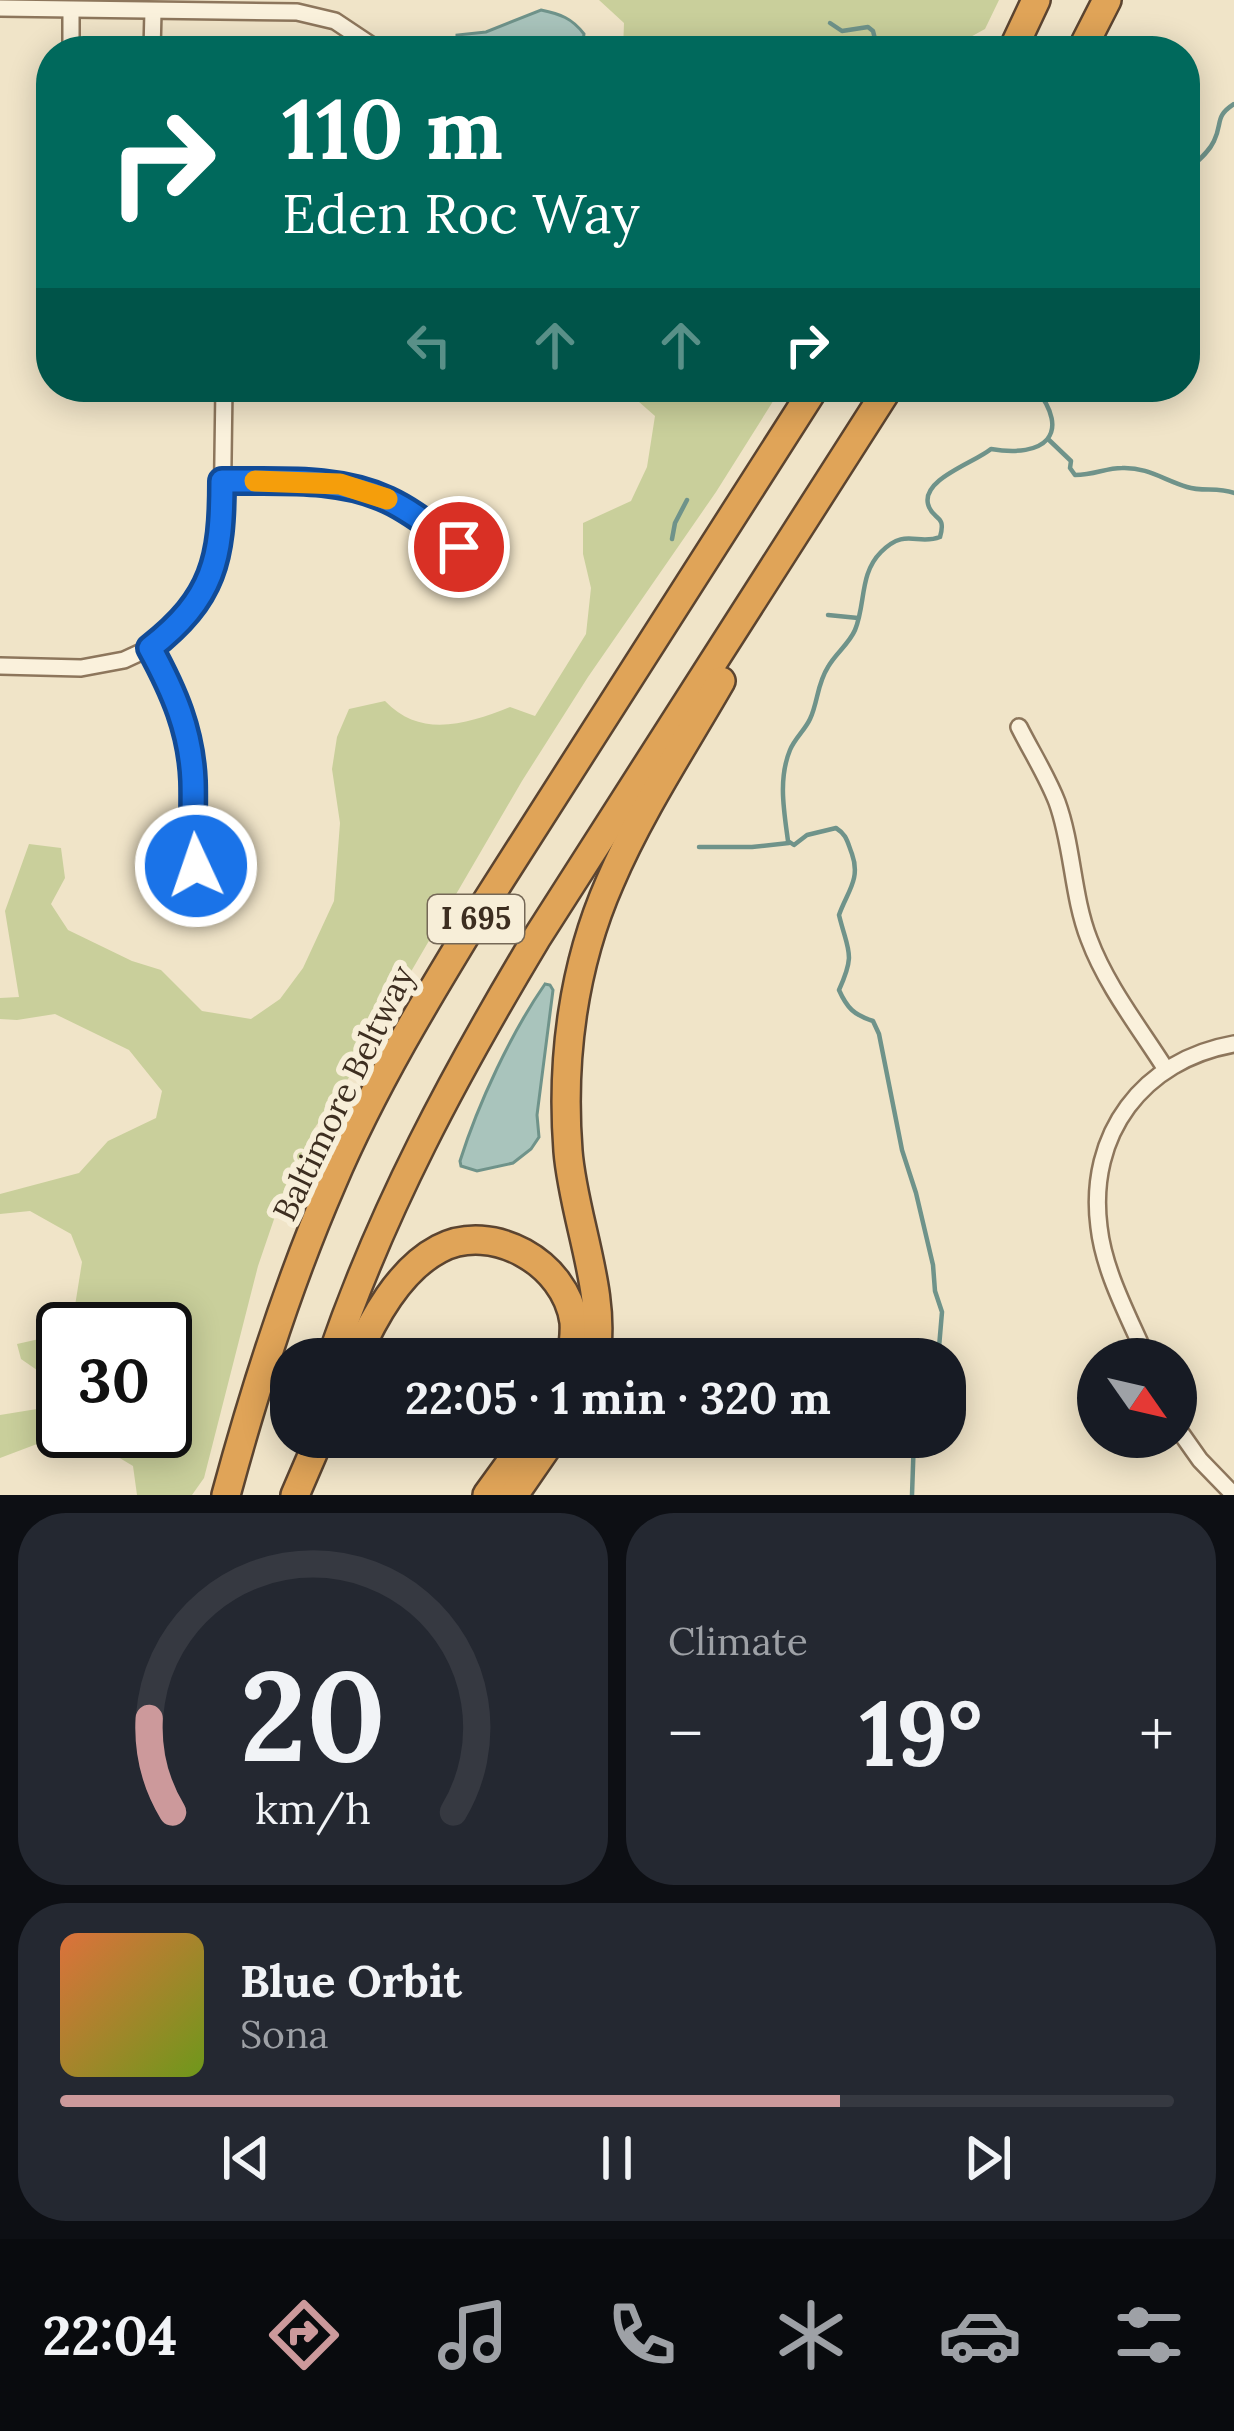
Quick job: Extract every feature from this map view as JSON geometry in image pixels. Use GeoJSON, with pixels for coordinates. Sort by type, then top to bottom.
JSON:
{"type":"FeatureCollection","features":[{"type":"Feature","properties":{"kind":"highway"},"geometry":{"type":"LineString","coordinates":[[1019,36],[1036,0]]}},
{"type":"Feature","properties":{"kind":"highway"},"geometry":{"type":"LineString","coordinates":[[1089,36],[1107,0]]}},
{"type":"Feature","properties":{"kind":"highway","name":"Baltimore Beltway"},"geometry":{"type":"LineString","coordinates":[[226,1495],[289,1291],[333,1180],[378,1088],[481,910],[804,402]]}},
{"type":"Feature","properties":{"kind":"highway","name":"I 695"},"geometry":{"type":"LineString","coordinates":[[338,1338],[390,1207],[484,1026],[879,402]]}},
{"type":"Feature","properties":{"kind":"highway"},"geometry":{"type":"LineString","coordinates":[[597,1338],[598,1319],[569,1158],[565,1091],[572,1018],[588,942],[626,849],[880,402]]}},
{"type":"Feature","properties":{"kind":"highway"},"geometry":{"type":"LineString","coordinates":[[367,1338],[413,1268],[442,1247],[481,1240],[504,1243],[540,1264],[560,1287],[574,1324],[573,1338]]}},
{"type":"Feature","properties":{"kind":"highway"},"geometry":{"type":"LineString","coordinates":[[293,1495],[301,1458]]}},
{"type":"Feature","properties":{"kind":"highway"},"geometry":{"type":"LineString","coordinates":[[293,1495],[310,1458]]}},
{"type":"Feature","properties":{"kind":"highway"},"geometry":{"type":"LineString","coordinates":[[487,1495],[514,1458]]}},
{"type":"Feature","properties":{"kind":"highway"},"geometry":{"type":"LineString","coordinates":[[514,1495],[540,1458]]}},
{"type":"Feature","properties":{"kind":"street"},"geometry":{"type":"LineString","coordinates":[[0,8],[297,12],[335,21],[358,36]]}},
{"type":"Feature","properties":{"kind":"street"},"geometry":{"type":"LineString","coordinates":[[71,10],[71,36]]}},
{"type":"Feature","properties":{"kind":"street"},"geometry":{"type":"LineString","coordinates":[[153,36],[154,11]]}},
{"type":"Feature","properties":{"kind":"street"},"geometry":{"type":"LineString","coordinates":[[0,666],[105,665],[150,648],[190,612],[212,573],[222,528],[224,402]]}},
{"type":"Feature","properties":{"kind":"street"},"geometry":{"type":"LineString","coordinates":[[222,481],[314,482],[366,491],[412,513],[459,547]]}},
{"type":"Feature","properties":{"kind":"street"},"geometry":{"type":"LineString","coordinates":[[150,648],[170,683],[188,732],[196,866]]}},
{"type":"Feature","properties":{"kind":"street"},"geometry":{"type":"LineString","coordinates":[[1018,727],[1056,801],[1090,943],[1166,1068]]}},
{"type":"Feature","properties":{"kind":"street"},"geometry":{"type":"LineString","coordinates":[[1139,1338],[1099,1231],[1102,1159],[1126,1110],[1166,1068],[1192,1055],[1234,1044]]}},
{"type":"Feature","properties":{"kind":"street"},"geometry":{"type":"LineString","coordinates":[[1197,1457],[1234,1495]]}},
{"type":"Feature","properties":{"kind":"green space"},"geometry":{"type":"Polygon","coordinates":[[[599,0],[999,0],[985,29],[972,36],[624,36],[624,23],[599,0]]]}},
{"type":"Feature","properties":{"kind":"green space"},"geometry":{"type":"Polygon","coordinates":[[[639,402],[773,402],[522,781],[352,1073],[314,1129],[285,1187],[258,1266],[204,1478],[192,1495],[137,1495],[133,1466],[120,1458],[192,1458],[192,1302],[76,1302],[82,1262],[71,1234],[30,1211],[0,1214],[0,1194],[79,1173],[108,1141],[156,1118],[162,1091],[129,1050],[55,1014],[0,1019],[0,998],[19,997],[5,911],[29,844],[61,848],[65,878],[51,904],[68,930],[161,970],[202,1011],[251,1019],[280,999],[303,968],[334,901],[340,823],[332,769],[337,737],[349,709],[385,701],[414,720],[445,725],[510,707],[535,716],[586,634],[591,588],[583,554],[583,523],[631,501],[647,467],[655,416],[639,402]]]}},
{"type":"Feature","properties":{"kind":"green space"},"geometry":{"type":"Polygon","coordinates":[[[36,1340],[36,1369],[21,1359],[17,1344],[36,1340]]]}},
{"type":"Feature","properties":{"kind":"green space"},"geometry":{"type":"Polygon","coordinates":[[[36,1409],[36,1444],[0,1458],[0,1415],[36,1409]]]}},
{"type":"Feature","properties":{"kind":"water"},"geometry":{"type":"Polygon","coordinates":[[[541,10],[560,15],[584,34],[457,36],[486,32],[541,10]]]}},
{"type":"Feature","properties":{"kind":"water"},"geometry":{"type":"Polygon","coordinates":[[[545,984],[553,990],[537,1115],[539,1137],[513,1163],[477,1171],[461,1166],[467,1139],[497,1070],[545,984]]]}},
{"type":"Feature","properties":{"kind":"waterway"},"geometry":{"type":"LineString","coordinates":[[830,23],[842,31],[868,27],[874,36]]}},
{"type":"Feature","properties":{"kind":"waterway"},"geometry":{"type":"LineString","coordinates":[[1200,158],[1217,135],[1221,117],[1234,104]]}},
{"type":"Feature","properties":{"kind":"waterway"},"geometry":{"type":"LineString","coordinates":[[940,1338],[942,1312],[933,1265],[902,1150],[879,1034],[873,1021],[852,1010],[839,990],[849,960],[839,915],[854,878],[854,863],[846,839],[836,828],[807,835],[794,845],[788,841],[784,772],[792,746],[810,719],[824,673],[855,630],[874,561],[898,540],[940,537],[940,520],[928,504],[928,495],[941,479],[991,449],[1026,450],[1047,439],[1052,418],[1045,402]]}},
{"type":"Feature","properties":{"kind":"waterway"},"geometry":{"type":"LineString","coordinates":[[1048,439],[1071,461],[1075,475],[1131,468],[1193,488],[1234,493]]}},
{"type":"Feature","properties":{"kind":"waterway"},"geometry":{"type":"LineString","coordinates":[[672,539],[687,500]]}},
{"type":"Feature","properties":{"kind":"waterway"},"geometry":{"type":"LineString","coordinates":[[828,615],[858,618]]}},
{"type":"Feature","properties":{"kind":"waterway"},"geometry":{"type":"LineString","coordinates":[[699,847],[789,843]]}},
{"type":"Feature","properties":{"kind":"waterway"},"geometry":{"type":"LineString","coordinates":[[912,1495],[913,1458]]}},
{"type":"Feature","properties":{"kind":"slow traffic"},"geometry":{"type":"LineString","coordinates":[[255,481],[340,484],[387,499]]}},
{"type":"Feature","properties":{"kind":"route"},"geometry":{"type":"LineString","coordinates":[[196,866],[188,732],[170,683],[150,648],[190,612],[212,573],[222,528],[222,481],[314,482],[366,491],[412,513],[459,547]]}}]}
